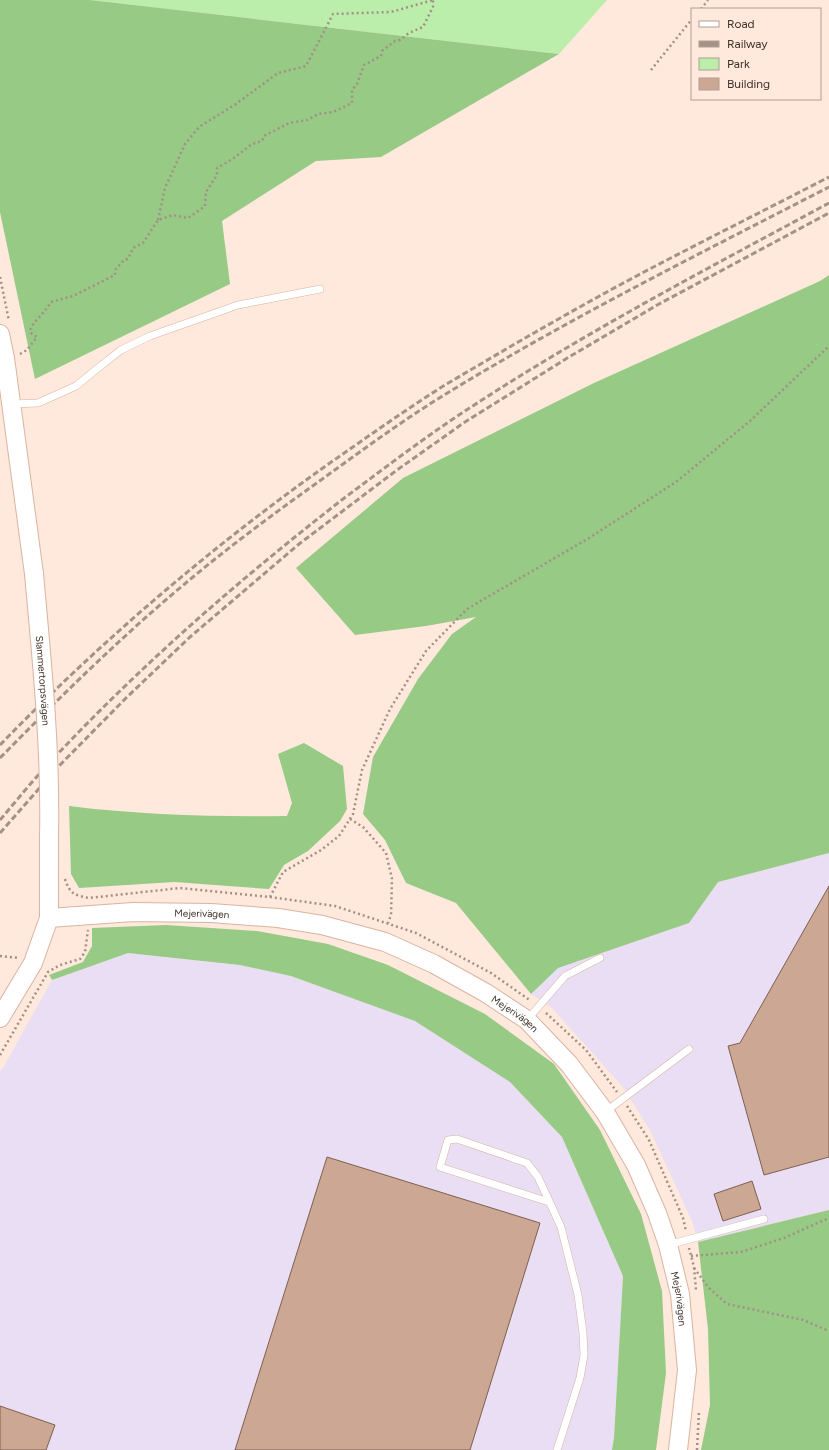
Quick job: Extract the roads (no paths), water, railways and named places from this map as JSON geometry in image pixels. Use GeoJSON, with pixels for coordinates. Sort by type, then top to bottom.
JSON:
{"type":"FeatureCollection","features":[{"type":"Feature","properties":{"kind":"street","name":"Slammertorpsvägen"},"geometry":{"type":"LineString","coordinates":[[0,334],[5,358],[34,574],[49,776],[49,918],[33,963],[0,1018]]}},
{"type":"Feature","properties":{"kind":"street","name":"Mejerivägen"},"geometry":{"type":"LineString","coordinates":[[49,918],[90,906],[133,912],[211,913],[278,918],[322,925],[385,942],[434,964],[486,993],[527,1020],[569,1064],[605,1112],[636,1166],[657,1213],[668,1245],[680,1294],[687,1370],[678,1450]]}},
{"type":"Feature","properties":{"kind":"lane"},"geometry":{"type":"LineString","coordinates":[[11,404],[38,403],[76,386],[121,350],[150,336],[238,305],[320,289]]}},
{"type":"Feature","properties":{"kind":"lane"},"geometry":{"type":"LineString","coordinates":[[527,1020],[564,976],[600,958]]}},
{"type":"Feature","properties":{"kind":"lane"},"geometry":{"type":"LineString","coordinates":[[605,1112],[689,1049]]}},
{"type":"Feature","properties":{"kind":"lane"},"geometry":{"type":"LineString","coordinates":[[549,1202],[440,1167],[448,1140],[457,1139],[527,1163],[538,1177],[561,1227],[578,1295],[584,1333],[584,1355],[580,1378],[557,1450]]}},
{"type":"Feature","properties":{"kind":"lane"},"geometry":{"type":"LineString","coordinates":[[668,1245],[764,1219]]}},
{"type":"Feature","properties":{"kind":"railway"},"geometry":{"type":"LineString","coordinates":[[0,745],[77,669],[198,563],[283,497],[415,404],[445,385],[594,299],[829,177]]}},
{"type":"Feature","properties":{"kind":"railway"},"geometry":{"type":"LineString","coordinates":[[0,758],[94,665],[193,577],[265,520],[393,428],[495,364],[542,338],[637,286],[829,187]]}},
{"type":"Feature","properties":{"kind":"railway"},"geometry":{"type":"LineString","coordinates":[[0,820],[32,782],[86,725],[192,624],[305,529],[387,466],[462,413],[597,330],[829,203]]}},
{"type":"Feature","properties":{"kind":"railway"},"geometry":{"type":"LineString","coordinates":[[0,833],[57,768],[126,698],[190,637],[299,544],[397,470],[465,422],[569,357],[659,304],[829,213]]}}]}
